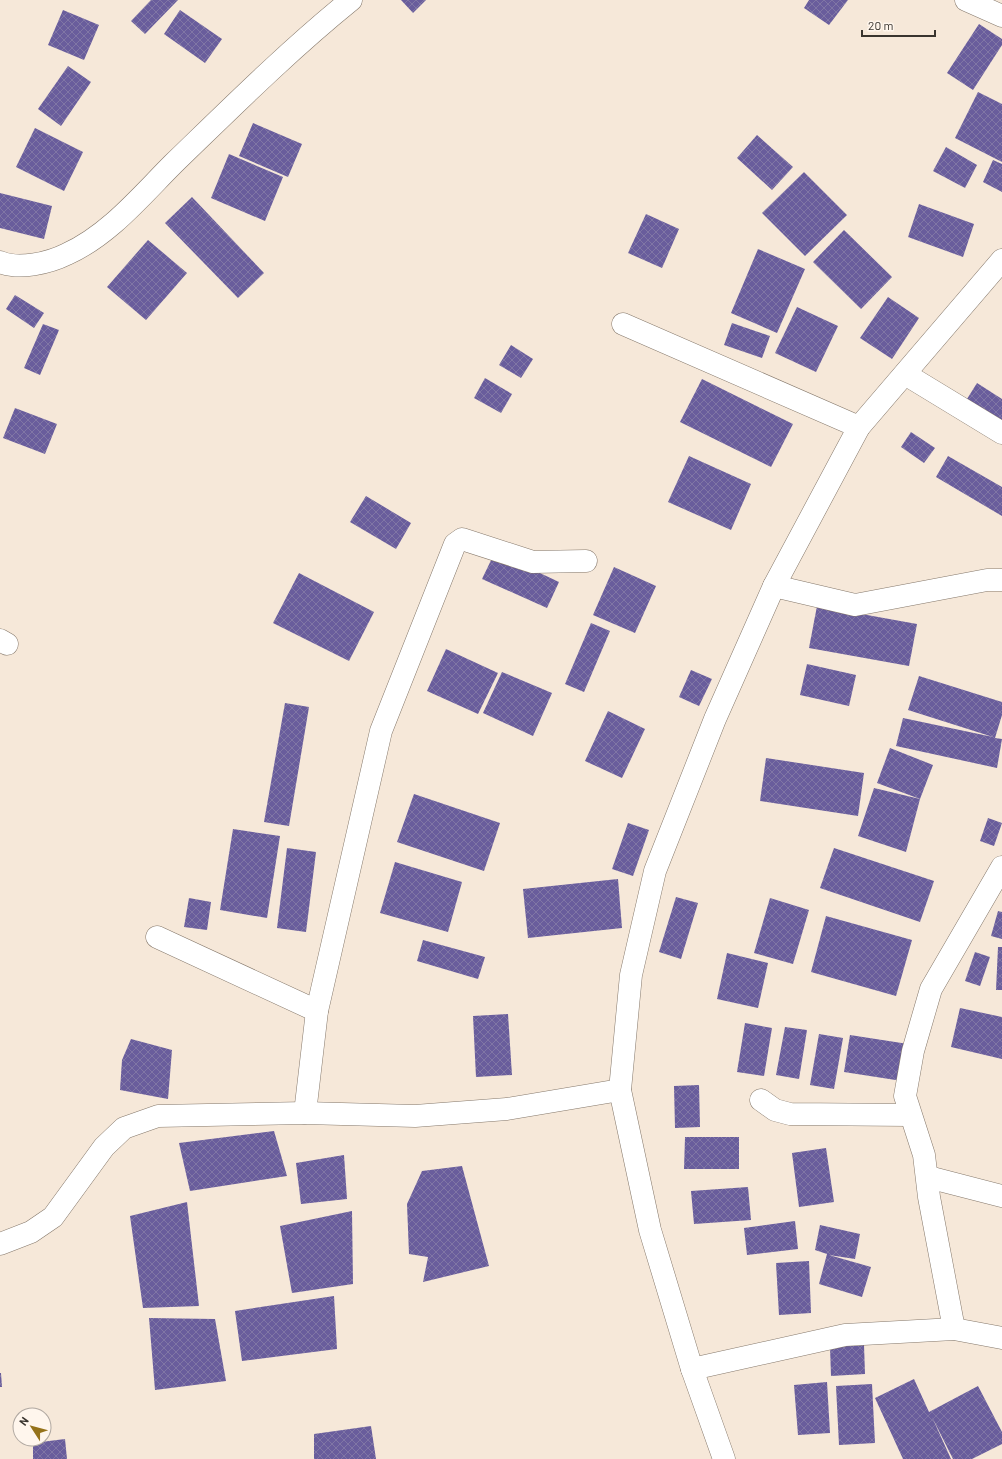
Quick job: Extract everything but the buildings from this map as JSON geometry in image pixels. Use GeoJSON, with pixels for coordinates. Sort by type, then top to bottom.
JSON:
{"type":"FeatureCollection","features":[{"type":"Feature","properties":{"kind":"street"},"geometry":{"type":"LineString","coordinates":[[0,262],[9,266],[36,264],[67,254],[104,231],[243,97],[351,0]]}},
{"type":"Feature","properties":{"kind":"street"},"geometry":{"type":"LineString","coordinates":[[966,0],[1002,16]]}},
{"type":"Feature","properties":{"kind":"street"},"geometry":{"type":"LineString","coordinates":[[724,1459],[692,1368],[650,1230],[620,1090],[631,975],[655,871],[715,719],[774,586],[859,427],[1002,260]]}},
{"type":"Feature","properties":{"kind":"street"},"geometry":{"type":"LineString","coordinates":[[624,324],[859,427]]}},
{"type":"Feature","properties":{"kind":"street"},"geometry":{"type":"LineString","coordinates":[[905,374],[1002,433]]}},
{"type":"Feature","properties":{"kind":"street"},"geometry":{"type":"LineString","coordinates":[[305,1113],[317,1011],[382,731],[455,544],[462,539],[533,562],[586,561]]}},
{"type":"Feature","properties":{"kind":"street"},"geometry":{"type":"LineString","coordinates":[[774,586],[856,605],[987,580],[1002,580]]}},
{"type":"Feature","properties":{"kind":"street"},"geometry":{"type":"LineString","coordinates":[[954,1329],[929,1197],[928,1177],[924,1155],[905,1096],[913,1051],[931,989],[1002,867]]}},
{"type":"Feature","properties":{"kind":"street"},"geometry":{"type":"LineString","coordinates":[[157,937],[317,1011]]}},
{"type":"Feature","properties":{"kind":"street"},"geometry":{"type":"LineString","coordinates":[[0,1244],[31,1232],[53,1217],[104,1147],[124,1128],[158,1116],[305,1113],[415,1116],[507,1109],[620,1090]]}},
{"type":"Feature","properties":{"kind":"street"},"geometry":{"type":"LineString","coordinates":[[761,1100],[775,1110],[790,1114],[910,1115]]}},
{"type":"Feature","properties":{"kind":"street"},"geometry":{"type":"LineString","coordinates":[[928,1177],[1002,1196]]}},
{"type":"Feature","properties":{"kind":"street"},"geometry":{"type":"LineString","coordinates":[[692,1368],[845,1335],[954,1329],[1002,1338]]}}]}
